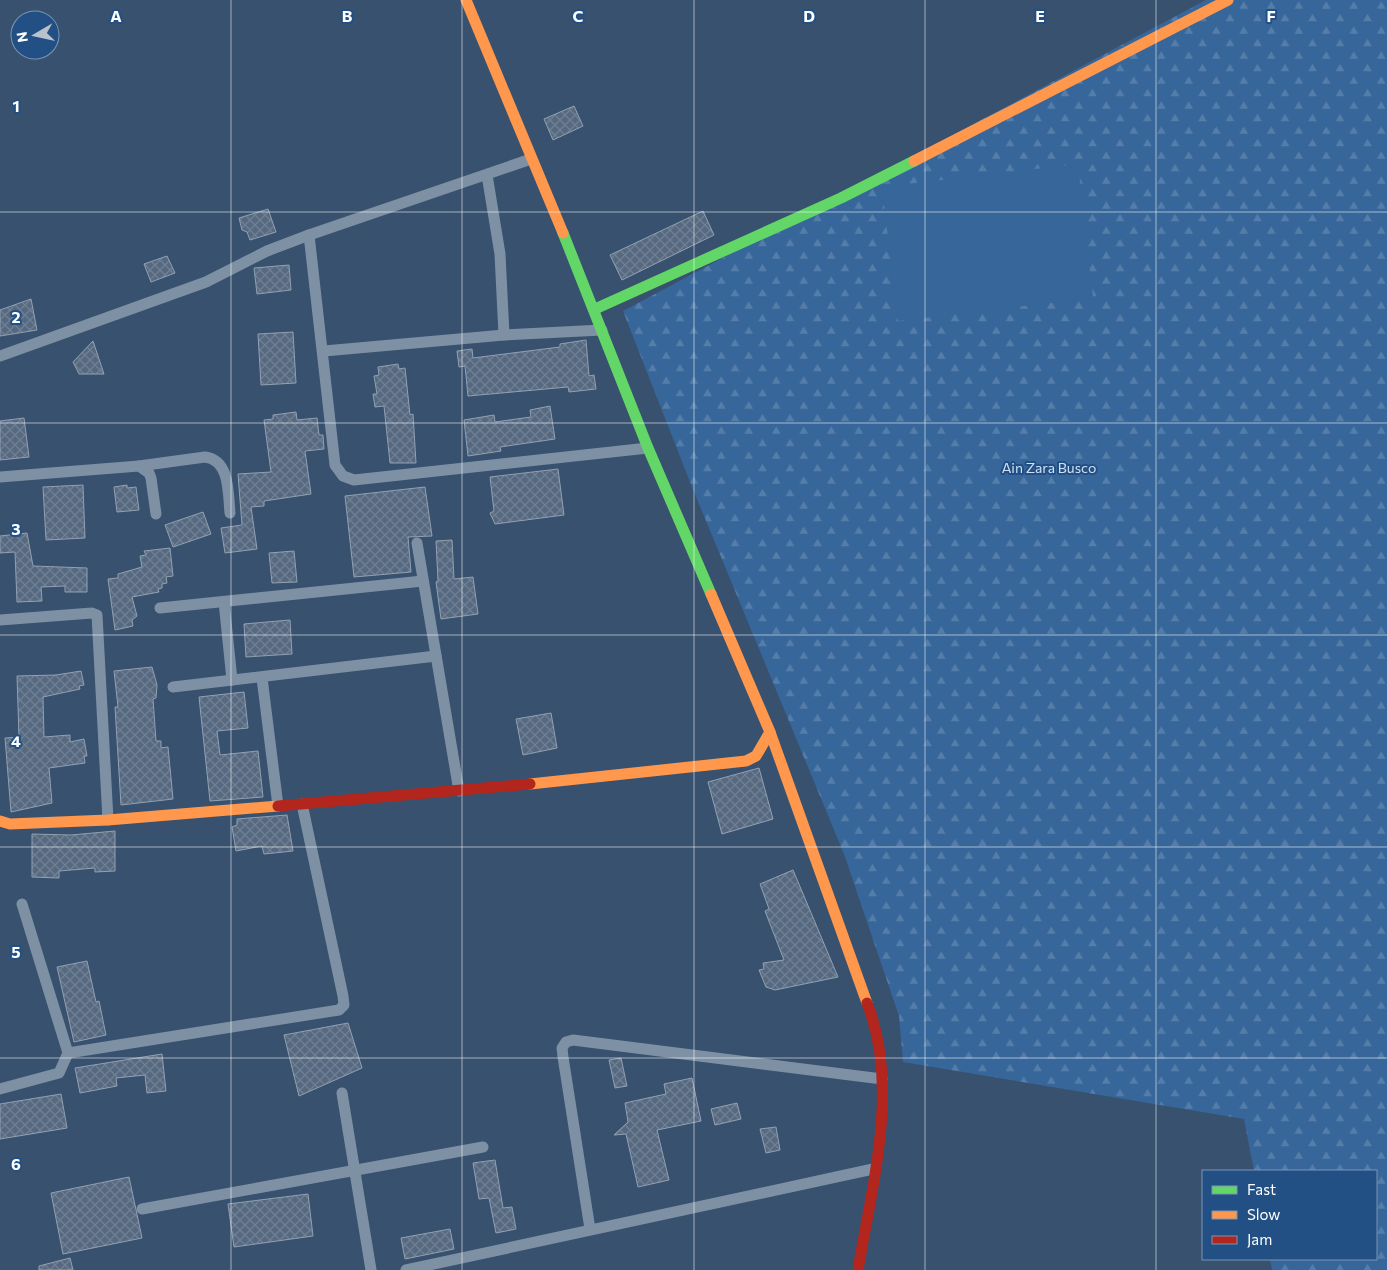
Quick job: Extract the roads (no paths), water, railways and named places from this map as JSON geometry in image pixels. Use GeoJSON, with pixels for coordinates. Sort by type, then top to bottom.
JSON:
{"type":"FeatureCollection","features":[{"type":"Feature","properties":{"kind":"street"},"geometry":{"type":"LineString","coordinates":[[466,0],[595,309],[648,448],[770,732],[860,988],[873,1017],[881,1052],[882,1079],[873,1169],[858,1270]]}},
{"type":"Feature","properties":{"kind":"street"},"geometry":{"type":"LineString","coordinates":[[595,309],[841,198],[1228,0]]}},
{"type":"Feature","properties":{"kind":"street"},"geometry":{"type":"LineString","coordinates":[[0,356],[206,282],[267,250],[531,159]]}},
{"type":"Feature","properties":{"kind":"street"},"geometry":{"type":"LineString","coordinates":[[487,175],[500,254],[504,335]]}},
{"type":"Feature","properties":{"kind":"street"},"geometry":{"type":"LineString","coordinates":[[309,235],[324,351],[335,465],[343,476],[354,480],[648,448]]}},
{"type":"Feature","properties":{"kind":"street"},"geometry":{"type":"LineString","coordinates":[[324,351],[504,335],[602,330]]}},
{"type":"Feature","properties":{"kind":"street"},"geometry":{"type":"LineString","coordinates":[[2,476],[139,466],[205,456],[215,458],[221,463],[224,471],[230,513]]}},
{"type":"Feature","properties":{"kind":"street"},"geometry":{"type":"LineString","coordinates":[[139,466],[149,473],[151,478],[156,514]]}},
{"type":"Feature","properties":{"kind":"street"},"geometry":{"type":"LineString","coordinates":[[417,543],[459,791]]}},
{"type":"Feature","properties":{"kind":"street"},"geometry":{"type":"LineString","coordinates":[[160,608],[423,580]]}},
{"type":"Feature","properties":{"kind":"street"},"geometry":{"type":"LineString","coordinates":[[224,602],[232,680]]}},
{"type":"Feature","properties":{"kind":"street"},"geometry":{"type":"LineString","coordinates":[[0,620],[92,613],[97,615],[108,820]]}},
{"type":"Feature","properties":{"kind":"street"},"geometry":{"type":"LineString","coordinates":[[174,687],[436,656]]}},
{"type":"Feature","properties":{"kind":"street"},"geometry":{"type":"LineString","coordinates":[[262,678],[278,806]]}},
{"type":"Feature","properties":{"kind":"street"},"geometry":{"type":"LineString","coordinates":[[0,822],[108,820],[459,791],[746,761],[756,756],[770,732]]}},
{"type":"Feature","properties":{"kind":"street"},"geometry":{"type":"LineString","coordinates":[[68,1053],[339,1010],[344,1005],[302,804]]}},
{"type":"Feature","properties":{"kind":"street"},"geometry":{"type":"LineString","coordinates":[[0,1089],[59,1073],[68,1053],[22,904]]}},
{"type":"Feature","properties":{"kind":"street"},"geometry":{"type":"LineString","coordinates":[[590,1229],[563,1057],[562,1048],[566,1042],[573,1040],[882,1079]]}},
{"type":"Feature","properties":{"kind":"street"},"geometry":{"type":"LineString","coordinates":[[342,1093],[371,1270]]}},
{"type":"Feature","properties":{"kind":"street"},"geometry":{"type":"LineString","coordinates":[[142,1209],[355,1172],[483,1147]]}},
{"type":"Feature","properties":{"kind":"street"},"geometry":{"type":"LineString","coordinates":[[406,1270],[873,1169]]}},
{"type":"Feature","properties":{"kind":"park label","name":"Ain Zara Busco"},"geometry":{"type":"Point","coordinates":[1049,467]}}]}
